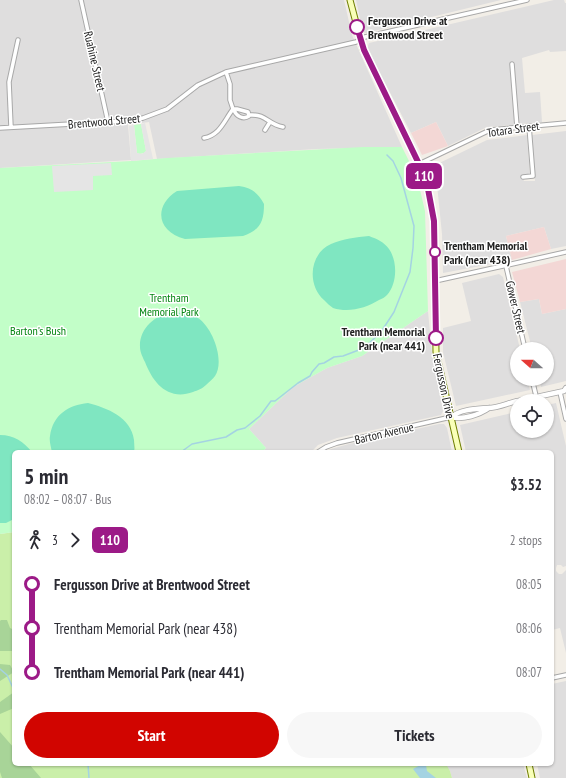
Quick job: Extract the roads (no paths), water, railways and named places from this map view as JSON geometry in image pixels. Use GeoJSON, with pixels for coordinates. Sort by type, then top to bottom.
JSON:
{"type":"FeatureCollection","features":[{"type":"Feature","properties":{"kind":"main road","name":"Fergusson Drive"},"geometry":{"type":"LineString","coordinates":[[350,0],[365,54],[419,164],[432,204],[434,221],[436,352],[459,450]]}},
{"type":"Feature","properties":{"kind":"main road"},"geometry":{"type":"LineString","coordinates":[[529,766],[532,778]]}},
{"type":"Feature","properties":{"kind":"street","name":"Ruahine Street"},"geometry":{"type":"LineString","coordinates":[[81,0],[108,122]]}},
{"type":"Feature","properties":{"kind":"street","name":"Brentwood Street"},"geometry":{"type":"LineString","coordinates":[[0,128],[130,121],[162,111],[172,106],[198,85],[226,72],[528,0]]}},
{"type":"Feature","properties":{"kind":"street"},"geometry":{"type":"LineString","coordinates":[[11,127],[9,82],[18,40]]}},
{"type":"Feature","properties":{"kind":"street"},"geometry":{"type":"LineString","coordinates":[[512,64],[517,127]]}},
{"type":"Feature","properties":{"kind":"street"},"geometry":{"type":"LineString","coordinates":[[226,72],[230,84],[230,100],[235,113],[241,117],[247,118],[250,115],[262,115],[276,126],[283,127]]}},
{"type":"Feature","properties":{"kind":"street"},"geometry":{"type":"LineString","coordinates":[[234,109],[248,112],[250,115]]}},
{"type":"Feature","properties":{"kind":"street"},"geometry":{"type":"LineString","coordinates":[[204,138],[210,137],[217,132],[234,109]]}},
{"type":"Feature","properties":{"kind":"street"},"geometry":{"type":"LineString","coordinates":[[265,130],[270,122]]}},
{"type":"Feature","properties":{"kind":"street","name":"Totara Street"},"geometry":{"type":"LineString","coordinates":[[419,164],[485,132],[517,127],[566,123]]}},
{"type":"Feature","properties":{"kind":"street"},"geometry":{"type":"LineString","coordinates":[[523,177],[533,176],[529,126]]}},
{"type":"Feature","properties":{"kind":"street"},"geometry":{"type":"LineString","coordinates":[[435,281],[566,252]]}},
{"type":"Feature","properties":{"kind":"street","name":"Gower Street"},"geometry":{"type":"LineString","coordinates":[[506,266],[523,342]]}},
{"type":"Feature","properties":{"kind":"street"},"geometry":{"type":"LineString","coordinates":[[547,394],[564,391],[566,419]]}},
{"type":"Feature","properties":{"kind":"street"},"geometry":{"type":"LineString","coordinates":[[451,418],[457,413],[510,403]]}},
{"type":"Feature","properties":{"kind":"street","name":"Barton Avenue"},"geometry":{"type":"LineString","coordinates":[[321,450],[338,443],[451,418]]}},
{"type":"Feature","properties":{"kind":"street"},"geometry":{"type":"LineString","coordinates":[[554,678],[566,675]]}},
{"type":"Feature","properties":{"kind":"water"},"geometry":{"type":"Polygon","coordinates":[[[418,766],[426,766],[427,771],[436,778],[420,778],[413,769],[418,766]]]}},
{"type":"Feature","properties":{"kind":"waterway"},"geometry":{"type":"LineString","coordinates":[[184,450],[192,444],[226,437],[237,430],[245,428],[260,416],[271,401],[275,401],[298,383],[310,376],[319,364],[324,363],[334,357],[343,356],[364,348],[381,332],[394,312],[410,272],[414,226],[401,178],[393,161],[387,155]]}},
{"type":"Feature","properties":{"kind":"waterway"},"geometry":{"type":"LineString","coordinates":[[0,669],[7,675],[12,686]]}},
{"type":"Feature","properties":{"kind":"waterway"},"geometry":{"type":"LineString","coordinates":[[88,766],[89,778]]}},
{"type":"Feature","properties":{"kind":"place","name":"Fergusson Drive at Brentwood Street"},"geometry":{"type":"Point","coordinates":[357,27]}},
{"type":"Feature","properties":{"kind":"place","name":"Trentham Memorial Park (near 438)"},"geometry":{"type":"Point","coordinates":[435,252]}},
{"type":"Feature","properties":{"kind":"place","name":"Trentham Memorial Park (near 441)"},"geometry":{"type":"Point","coordinates":[436,338]}},
{"type":"Feature","properties":{"kind":"park label","name":"Trentham Memorial Park"},"geometry":{"type":"Point","coordinates":[169,304]}},
{"type":"Feature","properties":{"kind":"park label","name":"Barton's Bush"},"geometry":{"type":"Point","coordinates":[38,330]}}]}
